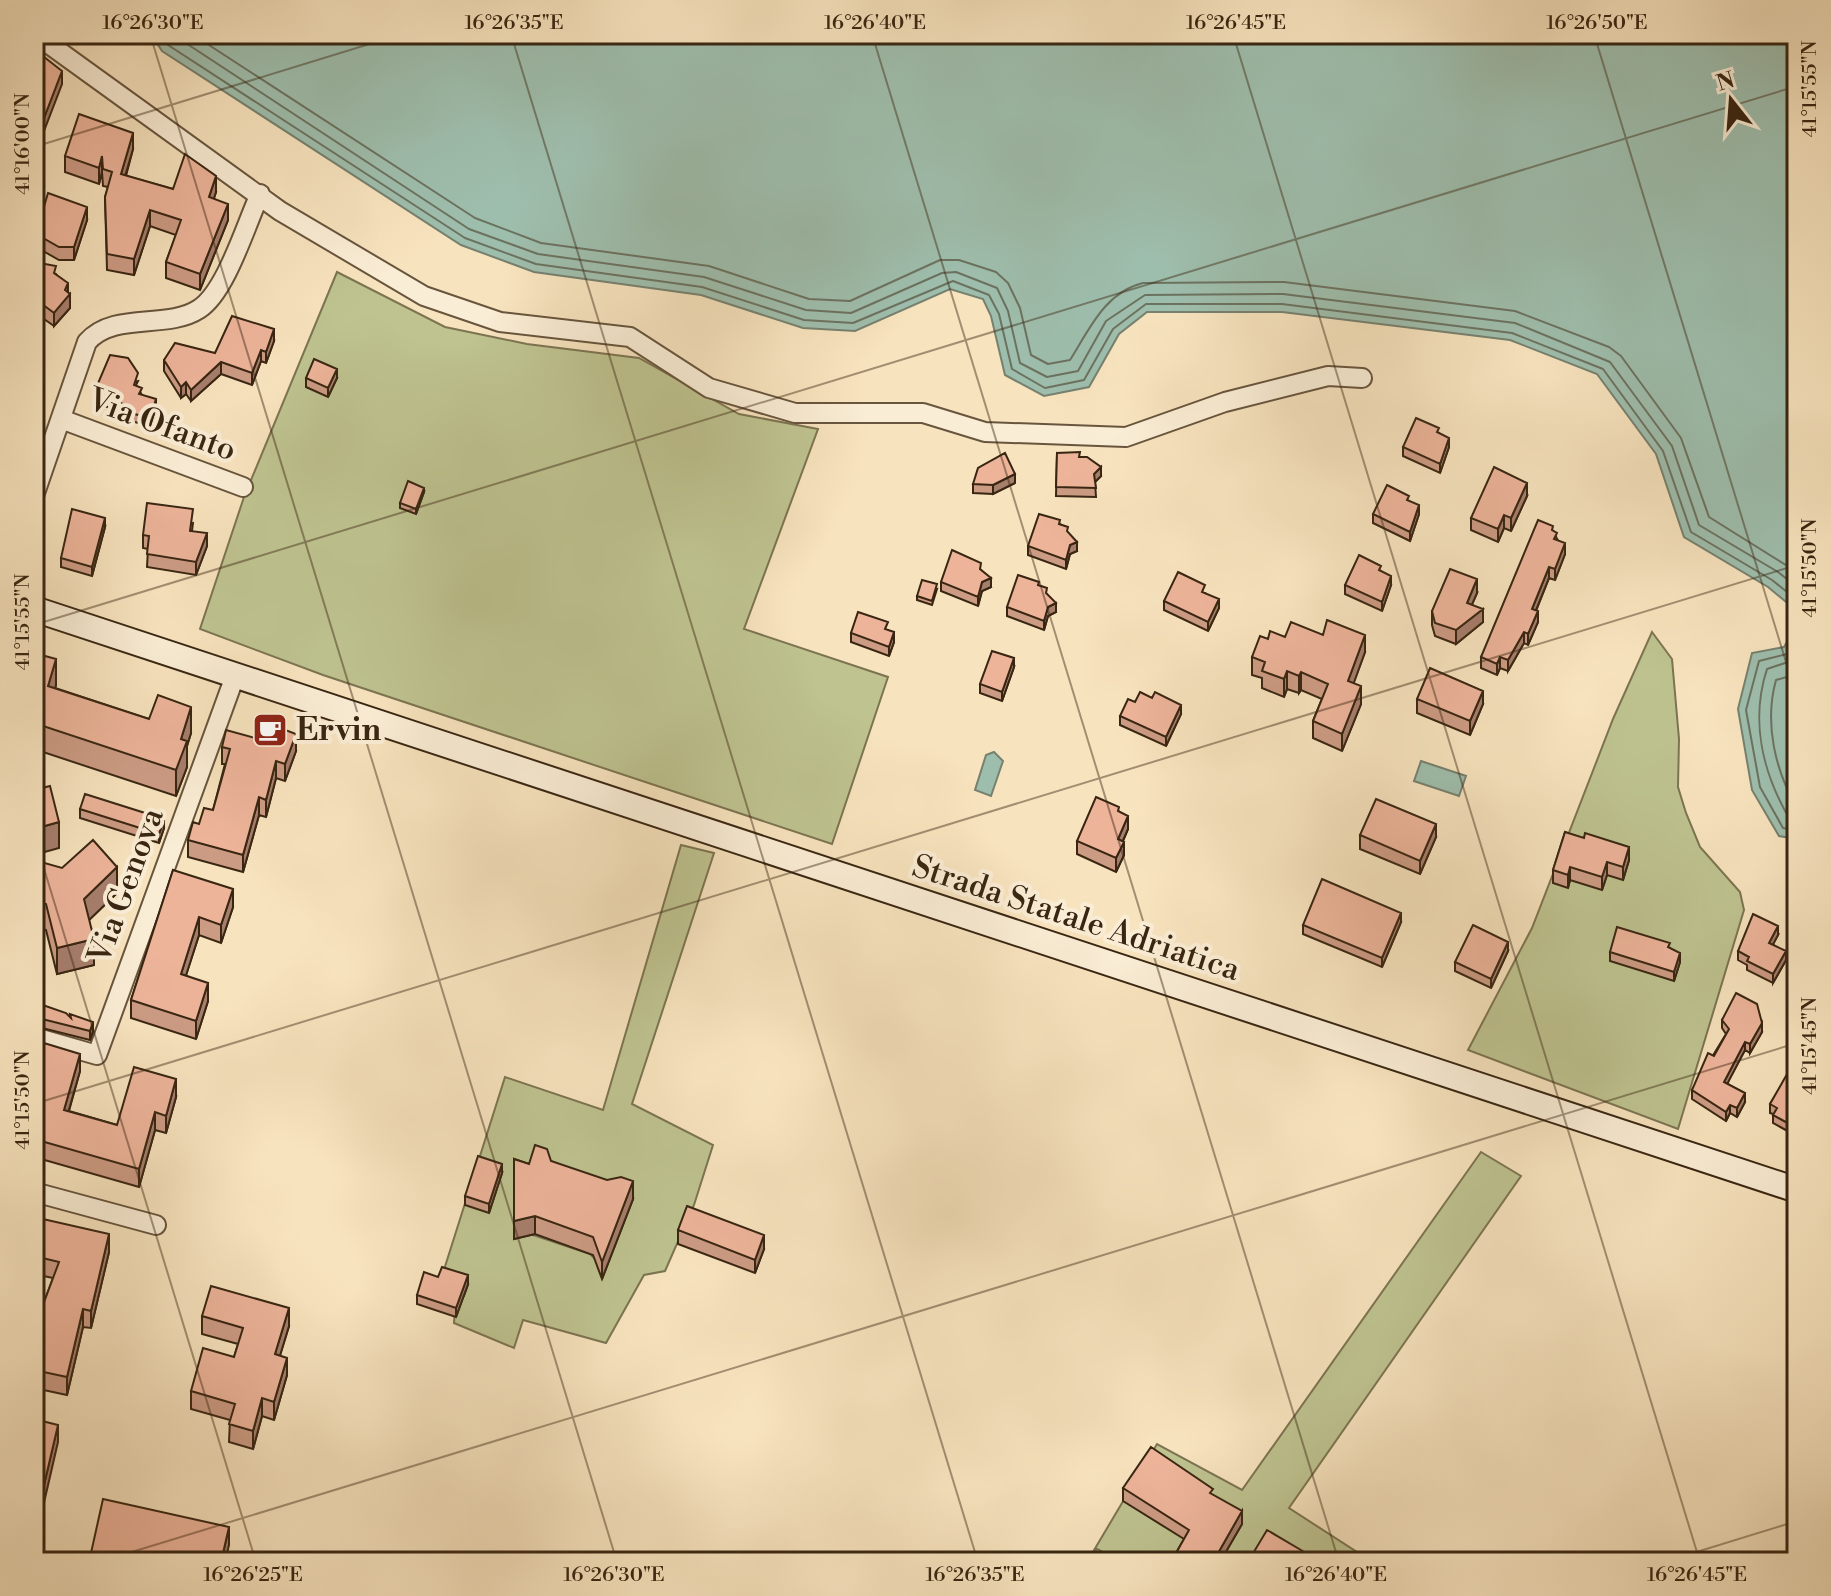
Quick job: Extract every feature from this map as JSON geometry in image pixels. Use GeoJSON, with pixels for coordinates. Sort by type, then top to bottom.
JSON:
{"type":"FeatureCollection","features":[{"type":"Feature","properties":{"kind":"main road","name":"Strada Statale Adriatica"},"geometry":{"type":"LineString","coordinates":[[34,609],[1797,1190]]}},
{"type":"Feature","properties":{"kind":"street"},"geometry":{"type":"LineString","coordinates":[[35,34],[280,211],[424,296],[500,322],[630,337],[709,388],[795,413],[923,413],[985,432],[1126,437],[1239,398],[1328,376],[1362,378]]}},
{"type":"Feature","properties":{"kind":"street"},"geometry":{"type":"LineString","coordinates":[[34,496],[92,335],[118,326],[190,314],[208,301],[216,291],[260,194]]}},
{"type":"Feature","properties":{"kind":"street","name":"Via Ofanto"},"geometry":{"type":"LineString","coordinates":[[61,419],[243,487]]}},
{"type":"Feature","properties":{"kind":"street","name":"Via Genova"},"geometry":{"type":"LineString","coordinates":[[34,1037],[97,1055],[235,676]]}},
{"type":"Feature","properties":{"kind":"street"},"geometry":{"type":"LineString","coordinates":[[34,1192],[156,1225]]}},
{"type":"Feature","properties":{"kind":"green space"},"geometry":{"type":"Polygon","coordinates":[[[337,272],[445,327],[527,344],[639,358],[739,414],[818,429],[744,629],[888,677],[832,844],[323,675],[200,629],[244,497],[337,272]]]}},
{"type":"Feature","properties":{"kind":"green space"},"geometry":{"type":"Polygon","coordinates":[[[1652,632],[1672,659],[1679,739],[1678,787],[1686,813],[1700,847],[1740,892],[1744,910],[1678,1129],[1468,1050],[1532,928],[1613,719],[1652,632]]]}},
{"type":"Feature","properties":{"kind":"green space"},"geometry":{"type":"Polygon","coordinates":[[[681,845],[714,853],[632,1104],[713,1145],[694,1205],[665,1271],[644,1275],[606,1343],[523,1320],[514,1348],[454,1323],[456,1294],[464,1296],[468,1285],[442,1276],[505,1077],[603,1110],[681,845]],[[633,1199],[530,1234],[590,1254],[604,1267],[633,1199]]]}},
{"type":"Feature","properties":{"kind":"green space"},"geometry":{"type":"Polygon","coordinates":[[[1481,1152],[1521,1176],[1289,1508],[1360,1554],[1358,1562],[1220,1562],[1189,1543],[1178,1562],[1100,1562],[1105,1553],[1097,1549],[1087,1562],[1157,1444],[1242,1490],[1481,1152]]]}},
{"type":"Feature","properties":{"kind":"water"},"geometry":{"type":"Polygon","coordinates":[[[151,34],[1797,34],[1797,611],[1768,587],[1684,537],[1656,454],[1597,374],[1510,340],[1282,312],[1147,312],[1119,334],[1089,387],[1044,396],[1005,375],[991,316],[983,299],[950,289],[855,331],[803,328],[701,295],[534,272],[461,245],[162,51],[151,34]]]}},
{"type":"Feature","properties":{"kind":"water"},"geometry":{"type":"Polygon","coordinates":[[[1797,624],[1797,839],[1779,836],[1752,790],[1738,709],[1752,653],[1784,647],[1797,624]]]}},
{"type":"Feature","properties":{"kind":"water"},"geometry":{"type":"Polygon","coordinates":[[[994,752],[1003,761],[991,796],[975,790],[986,755],[994,752]]]}},
{"type":"Feature","properties":{"kind":"water"},"geometry":{"type":"Polygon","coordinates":[[[1421,761],[1466,776],[1459,796],[1414,781],[1421,761]]]}},
{"type":"Feature","properties":{"kind":"building"},"geometry":{"type":"Polygon","coordinates":[[[34,49],[62,71],[34,144],[34,49]]]}},
{"type":"Feature","properties":{"kind":"building"},"geometry":{"type":"Polygon","coordinates":[[[79,114],[133,133],[121,174],[173,189],[185,154],[216,176],[209,197],[228,204],[200,274],[166,262],[181,220],[150,210],[134,259],[107,254],[105,197],[112,172],[103,169],[102,156],[99,168],[65,156],[79,114]]]}},
{"type":"Feature","properties":{"kind":"building"},"geometry":{"type":"Polygon","coordinates":[[[48,193],[87,207],[74,247],[59,247],[36,234],[48,193]]]}},
{"type":"Feature","properties":{"kind":"building"},"geometry":{"type":"Polygon","coordinates":[[[34,262],[56,266],[54,273],[68,283],[65,290],[70,294],[54,313],[34,298],[34,262]]]}},
{"type":"Feature","properties":{"kind":"building"},"geometry":{"type":"Polygon","coordinates":[[[232,316],[274,329],[266,352],[261,350],[252,373],[221,362],[191,390],[186,382],[181,387],[164,360],[175,343],[215,353],[232,316]]]}},
{"type":"Feature","properties":{"kind":"building"},"geometry":{"type":"Polygon","coordinates":[[[110,355],[128,358],[138,373],[134,385],[142,388],[139,394],[156,399],[150,418],[123,411],[126,405],[101,396],[103,392],[96,388],[110,355]]]}},
{"type":"Feature","properties":{"kind":"building"},"geometry":{"type":"Polygon","coordinates":[[[314,359],[337,369],[328,388],[306,378],[314,359]]]}},
{"type":"Feature","properties":{"kind":"building"},"geometry":{"type":"Polygon","coordinates":[[[1416,418],[1439,428],[1437,432],[1449,438],[1440,464],[1403,447],[1416,418]]]}},
{"type":"Feature","properties":{"kind":"building"},"geometry":{"type":"Polygon","coordinates":[[[1080,452],[1079,457],[1087,457],[1101,467],[1094,474],[1096,488],[1056,487],[1057,453],[1080,452]]]}},
{"type":"Feature","properties":{"kind":"building"},"geometry":{"type":"Polygon","coordinates":[[[1005,453],[1015,474],[993,485],[973,484],[978,468],[1005,453]]]}},
{"type":"Feature","properties":{"kind":"building"},"geometry":{"type":"Polygon","coordinates":[[[1494,467],[1527,483],[1511,518],[1504,515],[1498,529],[1471,518],[1494,467]]]}},
{"type":"Feature","properties":{"kind":"building"},"geometry":{"type":"Polygon","coordinates":[[[408,481],[424,488],[416,509],[400,503],[408,481]]]}},
{"type":"Feature","properties":{"kind":"building"},"geometry":{"type":"Polygon","coordinates":[[[1387,485],[1419,505],[1410,532],[1373,514],[1387,485]]]}},
{"type":"Feature","properties":{"kind":"building"},"geometry":{"type":"Polygon","coordinates":[[[147,503],[193,509],[190,531],[207,533],[196,562],[147,554],[149,536],[143,535],[147,503]]]}},
{"type":"Feature","properties":{"kind":"building"},"geometry":{"type":"Polygon","coordinates":[[[72,509],[105,518],[92,567],[61,558],[72,509]]]}},
{"type":"Feature","properties":{"kind":"building"},"geometry":{"type":"Polygon","coordinates":[[[1039,514],[1060,520],[1059,524],[1068,527],[1067,531],[1077,542],[1070,545],[1066,560],[1028,546],[1039,514]]]}},
{"type":"Feature","properties":{"kind":"building"},"geometry":{"type":"Polygon","coordinates":[[[1538,520],[1553,526],[1552,530],[1557,533],[1554,539],[1565,543],[1555,569],[1549,567],[1532,609],[1538,611],[1528,634],[1524,632],[1508,660],[1500,657],[1497,664],[1481,657],[1538,520]]]}},
{"type":"Feature","properties":{"kind":"building"},"geometry":{"type":"Polygon","coordinates":[[[952,550],[981,563],[980,569],[991,578],[982,582],[978,597],[941,582],[952,550]]]}},
{"type":"Feature","properties":{"kind":"building"},"geometry":{"type":"Polygon","coordinates":[[[1359,555],[1381,566],[1379,570],[1391,576],[1382,602],[1345,585],[1359,555]]]}},
{"type":"Feature","properties":{"kind":"building"},"geometry":{"type":"Polygon","coordinates":[[[1450,569],[1477,579],[1467,603],[1483,609],[1456,630],[1435,623],[1432,611],[1450,569]]]}},
{"type":"Feature","properties":{"kind":"building"},"geometry":{"type":"Polygon","coordinates":[[[1178,572],[1205,585],[1202,592],[1219,599],[1208,622],[1164,601],[1178,572]]]}},
{"type":"Feature","properties":{"kind":"building"},"geometry":{"type":"Polygon","coordinates":[[[1018,575],[1039,582],[1038,585],[1047,588],[1046,593],[1056,603],[1048,607],[1044,621],[1007,607],[1018,575]]]}},
{"type":"Feature","properties":{"kind":"building"},"geometry":{"type":"Polygon","coordinates":[[[922,580],[937,584],[932,601],[917,596],[922,580]]]}},
{"type":"Feature","properties":{"kind":"building"},"geometry":{"type":"Polygon","coordinates":[[[858,612],[888,622],[885,629],[894,632],[889,647],[851,633],[858,612]]]}},
{"type":"Feature","properties":{"kind":"building"},"geometry":{"type":"Polygon","coordinates":[[[1327,620],[1365,635],[1348,681],[1361,686],[1342,734],[1313,721],[1328,684],[1301,672],[1299,676],[1287,671],[1284,679],[1262,671],[1265,662],[1252,657],[1260,636],[1268,639],[1270,631],[1285,637],[1291,622],[1323,635],[1327,620]]]}},
{"type":"Feature","properties":{"kind":"building"},"geometry":{"type":"Polygon","coordinates":[[[992,651],[1014,658],[1002,692],[980,684],[992,651]]]}},
{"type":"Feature","properties":{"kind":"building"},"geometry":{"type":"Polygon","coordinates":[[[34,653],[56,659],[48,686],[149,719],[158,695],[191,707],[181,739],[187,741],[176,770],[34,723],[34,653]]]}},
{"type":"Feature","properties":{"kind":"building"},"geometry":{"type":"Polygon","coordinates":[[[1430,668],[1483,691],[1470,721],[1417,699],[1430,668]]]}},
{"type":"Feature","properties":{"kind":"building"},"geometry":{"type":"Polygon","coordinates":[[[1140,692],[1152,698],[1155,692],[1181,705],[1166,737],[1120,716],[1128,699],[1135,702],[1140,692]]]}},
{"type":"Feature","properties":{"kind":"building"},"geometry":{"type":"Polygon","coordinates":[[[267,723],[296,734],[285,764],[276,761],[266,800],[259,797],[243,855],[188,840],[193,822],[199,824],[204,808],[213,810],[230,749],[222,747],[226,730],[262,740],[267,723]]]}},
{"type":"Feature","properties":{"kind":"building"},"geometry":{"type":"Polygon","coordinates":[[[50,786],[59,822],[34,829],[34,790],[50,786]]]}},
{"type":"Feature","properties":{"kind":"building"},"geometry":{"type":"Polygon","coordinates":[[[85,794],[164,819],[159,834],[80,809],[85,794]]]}},
{"type":"Feature","properties":{"kind":"building"},"geometry":{"type":"Polygon","coordinates":[[[1096,797],[1119,807],[1118,811],[1128,816],[1118,839],[1124,842],[1116,858],[1077,841],[1096,797]]]}},
{"type":"Feature","properties":{"kind":"building"},"geometry":{"type":"Polygon","coordinates":[[[1376,799],[1436,824],[1420,861],[1360,835],[1376,799]]]}},
{"type":"Feature","properties":{"kind":"building"},"geometry":{"type":"Polygon","coordinates":[[[1565,832],[1584,838],[1585,833],[1629,847],[1623,867],[1607,862],[1602,877],[1570,867],[1568,875],[1553,870],[1565,832]]]}},
{"type":"Feature","properties":{"kind":"building"},"geometry":{"type":"Polygon","coordinates":[[[93,840],[117,867],[84,899],[94,939],[57,948],[46,904],[34,900],[34,860],[62,868],[93,840]]]}},
{"type":"Feature","properties":{"kind":"building"},"geometry":{"type":"Polygon","coordinates":[[[173,870],[233,889],[221,925],[199,917],[181,974],[208,983],[196,1021],[131,1000],[173,870]]]}},
{"type":"Feature","properties":{"kind":"building"},"geometry":{"type":"Polygon","coordinates":[[[1322,879],[1401,913],[1382,958],[1303,925],[1322,879]]]}},
{"type":"Feature","properties":{"kind":"building"},"geometry":{"type":"Polygon","coordinates":[[[1753,914],[1778,926],[1769,943],[1786,951],[1773,974],[1747,961],[1749,957],[1738,951],[1753,914]]]}},
{"type":"Feature","properties":{"kind":"building"},"geometry":{"type":"Polygon","coordinates":[[[1473,925],[1508,942],[1491,979],[1455,962],[1473,925]]]}},
{"type":"Feature","properties":{"kind":"building"},"geometry":{"type":"Polygon","coordinates":[[[1617,927],[1670,943],[1668,947],[1680,953],[1674,972],[1610,952],[1617,927]]]}},
{"type":"Feature","properties":{"kind":"building"},"geometry":{"type":"Polygon","coordinates":[[[1736,993],[1757,1004],[1762,1023],[1750,1044],[1745,1042],[1724,1082],[1745,1093],[1737,1108],[1730,1105],[1726,1112],[1692,1090],[1708,1053],[1714,1056],[1729,1029],[1722,1020],[1736,993]]]}},
{"type":"Feature","properties":{"kind":"building"},"geometry":{"type":"Polygon","coordinates":[[[34,1002],[66,1013],[71,1018],[70,1014],[93,1022],[90,1031],[34,1017],[34,1002]]]}},
{"type":"Feature","properties":{"kind":"building"},"geometry":{"type":"Polygon","coordinates":[[[34,1040],[80,1054],[64,1110],[117,1125],[134,1067],[176,1079],[166,1116],[155,1112],[139,1169],[34,1139],[34,1092],[38,1080],[34,1079],[34,1040]]]}},
{"type":"Feature","properties":{"kind":"building"},"geometry":{"type":"Polygon","coordinates":[[[1795,1060],[1797,1118],[1793,1126],[1773,1115],[1777,1108],[1770,1104],[1795,1060]]]}},
{"type":"Feature","properties":{"kind":"building"},"geometry":{"type":"Polygon","coordinates":[[[535,1145],[547,1149],[551,1161],[607,1180],[621,1177],[633,1181],[602,1262],[593,1237],[535,1216],[514,1221],[514,1159],[529,1164],[535,1145]]]}},
{"type":"Feature","properties":{"kind":"building"},"geometry":{"type":"Polygon","coordinates":[[[478,1156],[502,1164],[489,1204],[465,1196],[478,1156]]]}},
{"type":"Feature","properties":{"kind":"building"},"geometry":{"type":"Polygon","coordinates":[[[687,1206],[764,1235],[755,1260],[678,1230],[687,1206]]]}},
{"type":"Feature","properties":{"kind":"building"},"geometry":{"type":"Polygon","coordinates":[[[34,1217],[109,1234],[91,1311],[83,1309],[67,1377],[34,1370],[34,1329],[59,1262],[34,1256],[34,1217]]]}},
{"type":"Feature","properties":{"kind":"building"},"geometry":{"type":"Polygon","coordinates":[[[442,1267],[468,1275],[456,1308],[417,1295],[424,1272],[438,1277],[442,1267]]]}},
{"type":"Feature","properties":{"kind":"building"},"geometry":{"type":"Polygon","coordinates":[[[211,1286],[289,1308],[275,1354],[287,1358],[274,1402],[262,1398],[253,1431],[229,1424],[235,1404],[191,1391],[203,1348],[234,1357],[243,1328],[202,1316],[211,1286]]]}},
{"type":"Feature","properties":{"kind":"building"},"geometry":{"type":"Polygon","coordinates":[[[34,1419],[58,1425],[37,1515],[44,1517],[34,1561],[34,1419]]]}},
{"type":"Feature","properties":{"kind":"building"},"geometry":{"type":"Polygon","coordinates":[[[1151,1447],[1213,1489],[1210,1493],[1242,1511],[1213,1562],[1171,1562],[1189,1530],[1123,1488],[1151,1447]]]}},
{"type":"Feature","properties":{"kind":"building"},"geometry":{"type":"Polygon","coordinates":[[[103,1499],[229,1527],[221,1562],[89,1562],[103,1499]]]}},
{"type":"Feature","properties":{"kind":"building"},"geometry":{"type":"Polygon","coordinates":[[[1267,1530],[1306,1553],[1301,1562],[1249,1560],[1267,1530]]]}},
{"type":"Feature","properties":{"kind":"place","name":"Ervin"},"geometry":{"type":"Point","coordinates":[270,730]}}]}
